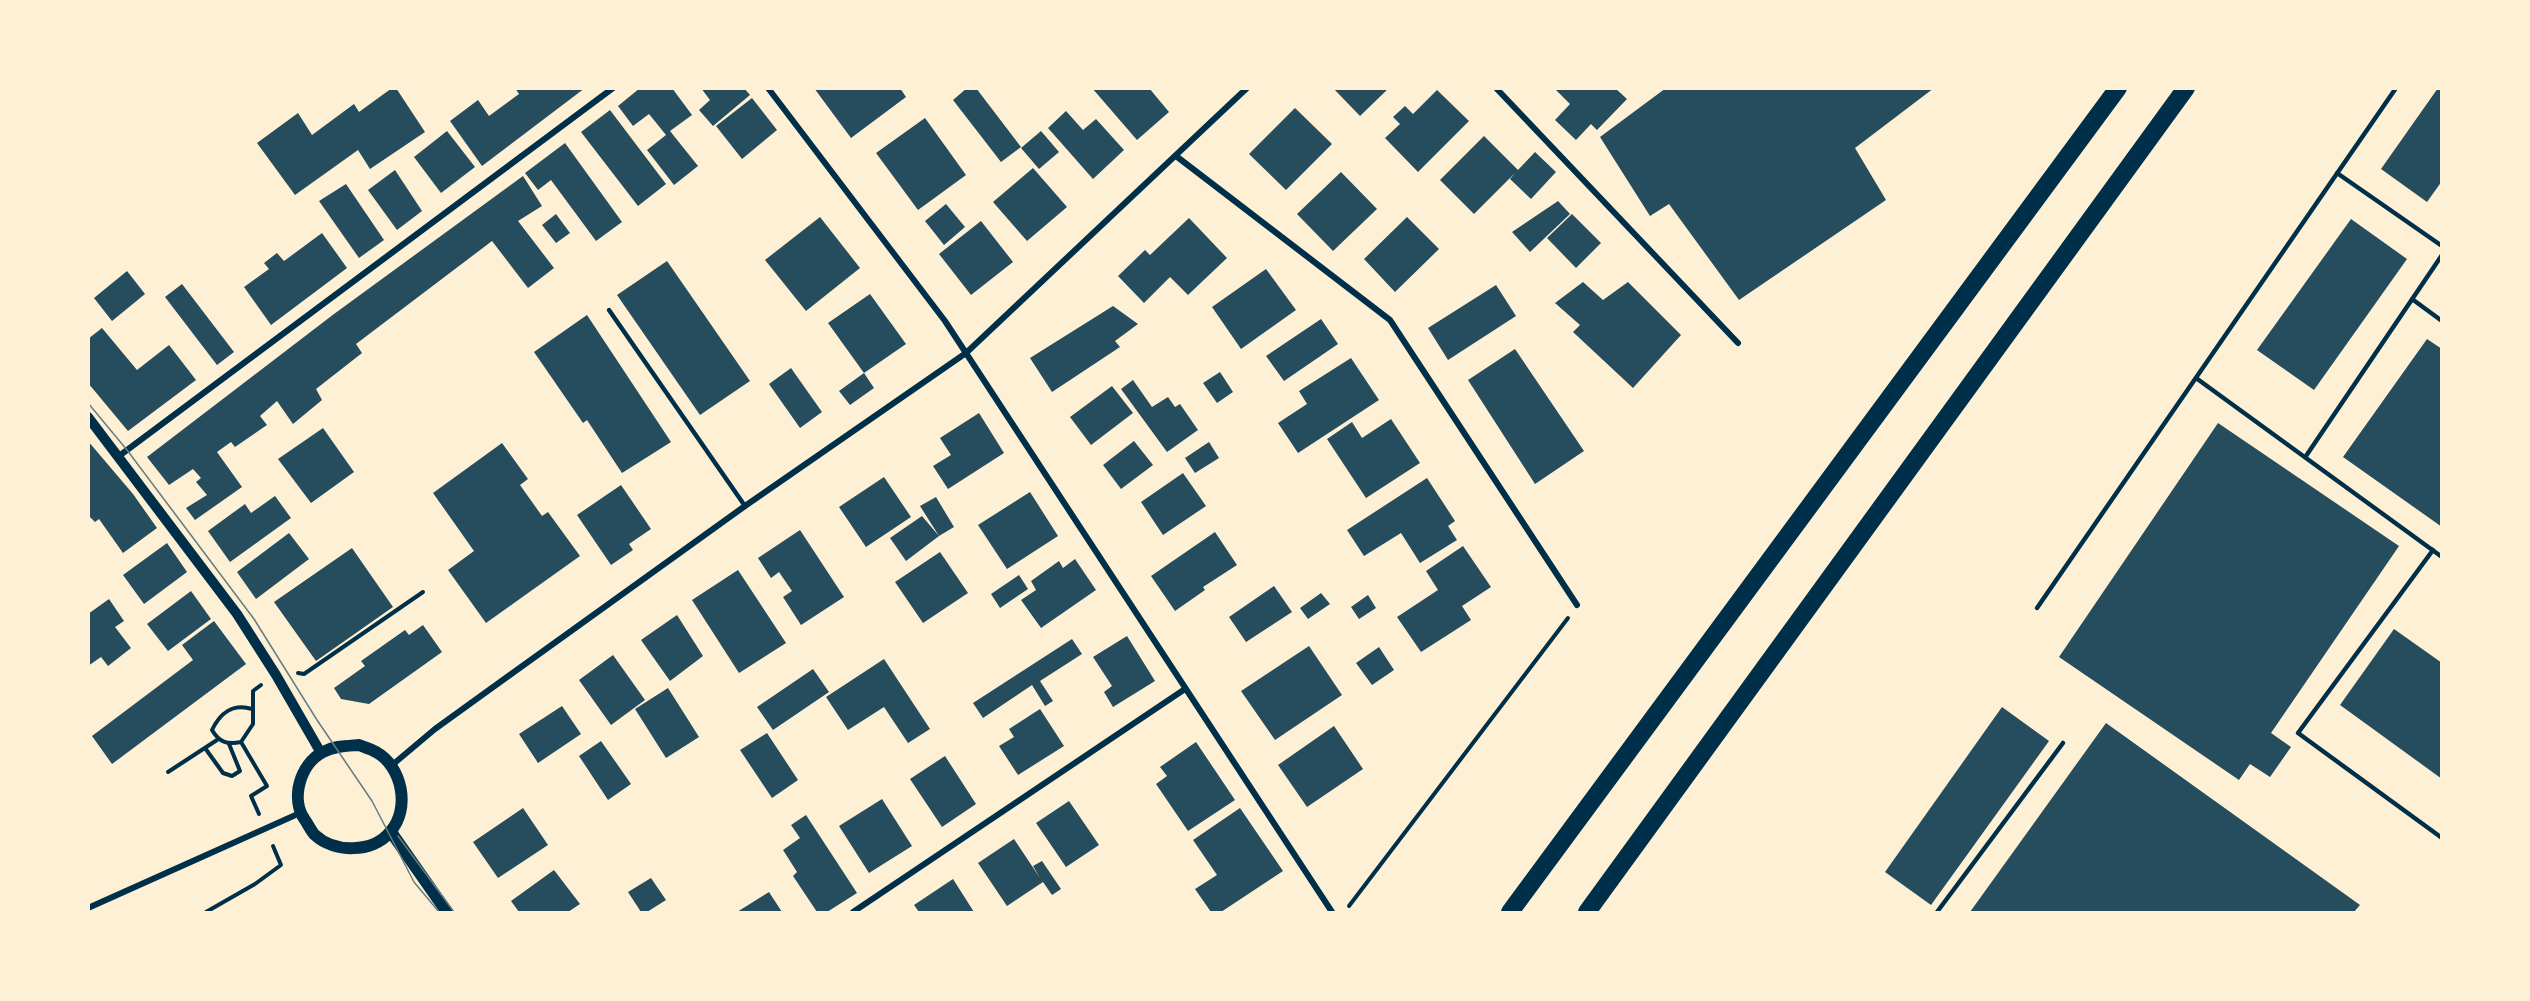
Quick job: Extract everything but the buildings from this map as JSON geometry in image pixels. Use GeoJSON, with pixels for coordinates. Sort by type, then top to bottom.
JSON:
{"type":"FeatureCollection","features":[{"type":"Feature","properties":{"kind":"highway"},"geometry":{"type":"LineString","coordinates":[[1510,912],[2118,88]]}},
{"type":"Feature","properties":{"kind":"highway"},"geometry":{"type":"LineString","coordinates":[[1587,912],[2186,88]]}},
{"type":"Feature","properties":{"kind":"main road"},"geometry":{"type":"LineString","coordinates":[[359,745],[377,752],[391,766],[401,785],[401,808],[391,832],[366,847],[339,848],[315,835],[300,813],[297,796],[300,780],[309,765],[321,753],[335,747],[359,745]]}},
{"type":"Feature","properties":{"kind":"main road"},"geometry":{"type":"LineString","coordinates":[[391,832],[447,912]]}},
{"type":"Feature","properties":{"kind":"street"},"geometry":{"type":"LineString","coordinates":[[119,456],[613,88]]}},
{"type":"Feature","properties":{"kind":"street"},"geometry":{"type":"LineString","coordinates":[[768,88],[938,312],[1332,912]]}},
{"type":"Feature","properties":{"kind":"street"},"geometry":{"type":"LineString","coordinates":[[391,766],[448,719],[745,506],[966,353],[1247,88]]}},
{"type":"Feature","properties":{"kind":"street"},"geometry":{"type":"LineString","coordinates":[[1496,88],[1738,343]]}},
{"type":"Feature","properties":{"kind":"street"},"geometry":{"type":"LineString","coordinates":[[1176,156],[1390,320],[1577,605]]}},
{"type":"Feature","properties":{"kind":"street"},"geometry":{"type":"LineString","coordinates":[[88,417],[237,614],[276,675],[321,753]]}},
{"type":"Feature","properties":{"kind":"street"},"geometry":{"type":"LineString","coordinates":[[853,912],[1185,689]]}},
{"type":"Feature","properties":{"kind":"street"},"geometry":{"type":"LineString","coordinates":[[88,908],[300,813]]}},
{"type":"Feature","properties":{"kind":"lane"},"geometry":{"type":"LineString","coordinates":[[2037,608],[2396,88]]}},
{"type":"Feature","properties":{"kind":"lane"},"geometry":{"type":"LineString","coordinates":[[2337,173],[2442,246]]}},
{"type":"Feature","properties":{"kind":"lane"},"geometry":{"type":"LineString","coordinates":[[2306,456],[2442,255]]}},
{"type":"Feature","properties":{"kind":"lane"},"geometry":{"type":"LineString","coordinates":[[2412,299],[2442,321]]}},
{"type":"Feature","properties":{"kind":"lane"},"geometry":{"type":"LineString","coordinates":[[609,310],[745,506]]}},
{"type":"Feature","properties":{"kind":"lane"},"geometry":{"type":"LineString","coordinates":[[2196,378],[2442,557]]}},
{"type":"Feature","properties":{"kind":"lane"},"geometry":{"type":"LineString","coordinates":[[2433,550],[2298,733],[2442,838]]}},
{"type":"Feature","properties":{"kind":"lane"},"geometry":{"type":"LineString","coordinates":[[1937,912],[2063,742]]}},
{"type":"Feature","properties":{"kind":"path"},"geometry":{"type":"LineString","coordinates":[[252,709],[241,706],[231,709],[216,720],[212,730],[217,740],[230,744],[241,742],[253,724],[253,691],[276,675],[304,674],[423,591]]}},
{"type":"Feature","properties":{"kind":"path"},"geometry":{"type":"LineString","coordinates":[[1344,912],[1577,605]]}},
{"type":"Feature","properties":{"kind":"path"},"geometry":{"type":"LineString","coordinates":[[168,772],[217,740]]}},
{"type":"Feature","properties":{"kind":"path"},"geometry":{"type":"LineString","coordinates":[[206,912],[255,885],[281,866],[251,796],[267,786],[241,742]]}},
{"type":"Feature","properties":{"kind":"path"},"geometry":{"type":"LineString","coordinates":[[205,747],[223,773],[232,776],[240,771],[230,744]]}},
{"type":"Feature","properties":{"kind":"tram line"},"geometry":{"type":"LineString","coordinates":[[88,403],[127,450],[254,619],[317,720],[372,801],[414,882],[439,912]]}},
{"type":"Feature","properties":{"kind":"tram line"},"geometry":{"type":"LineString","coordinates":[[398,836],[454,912]]}}]}
